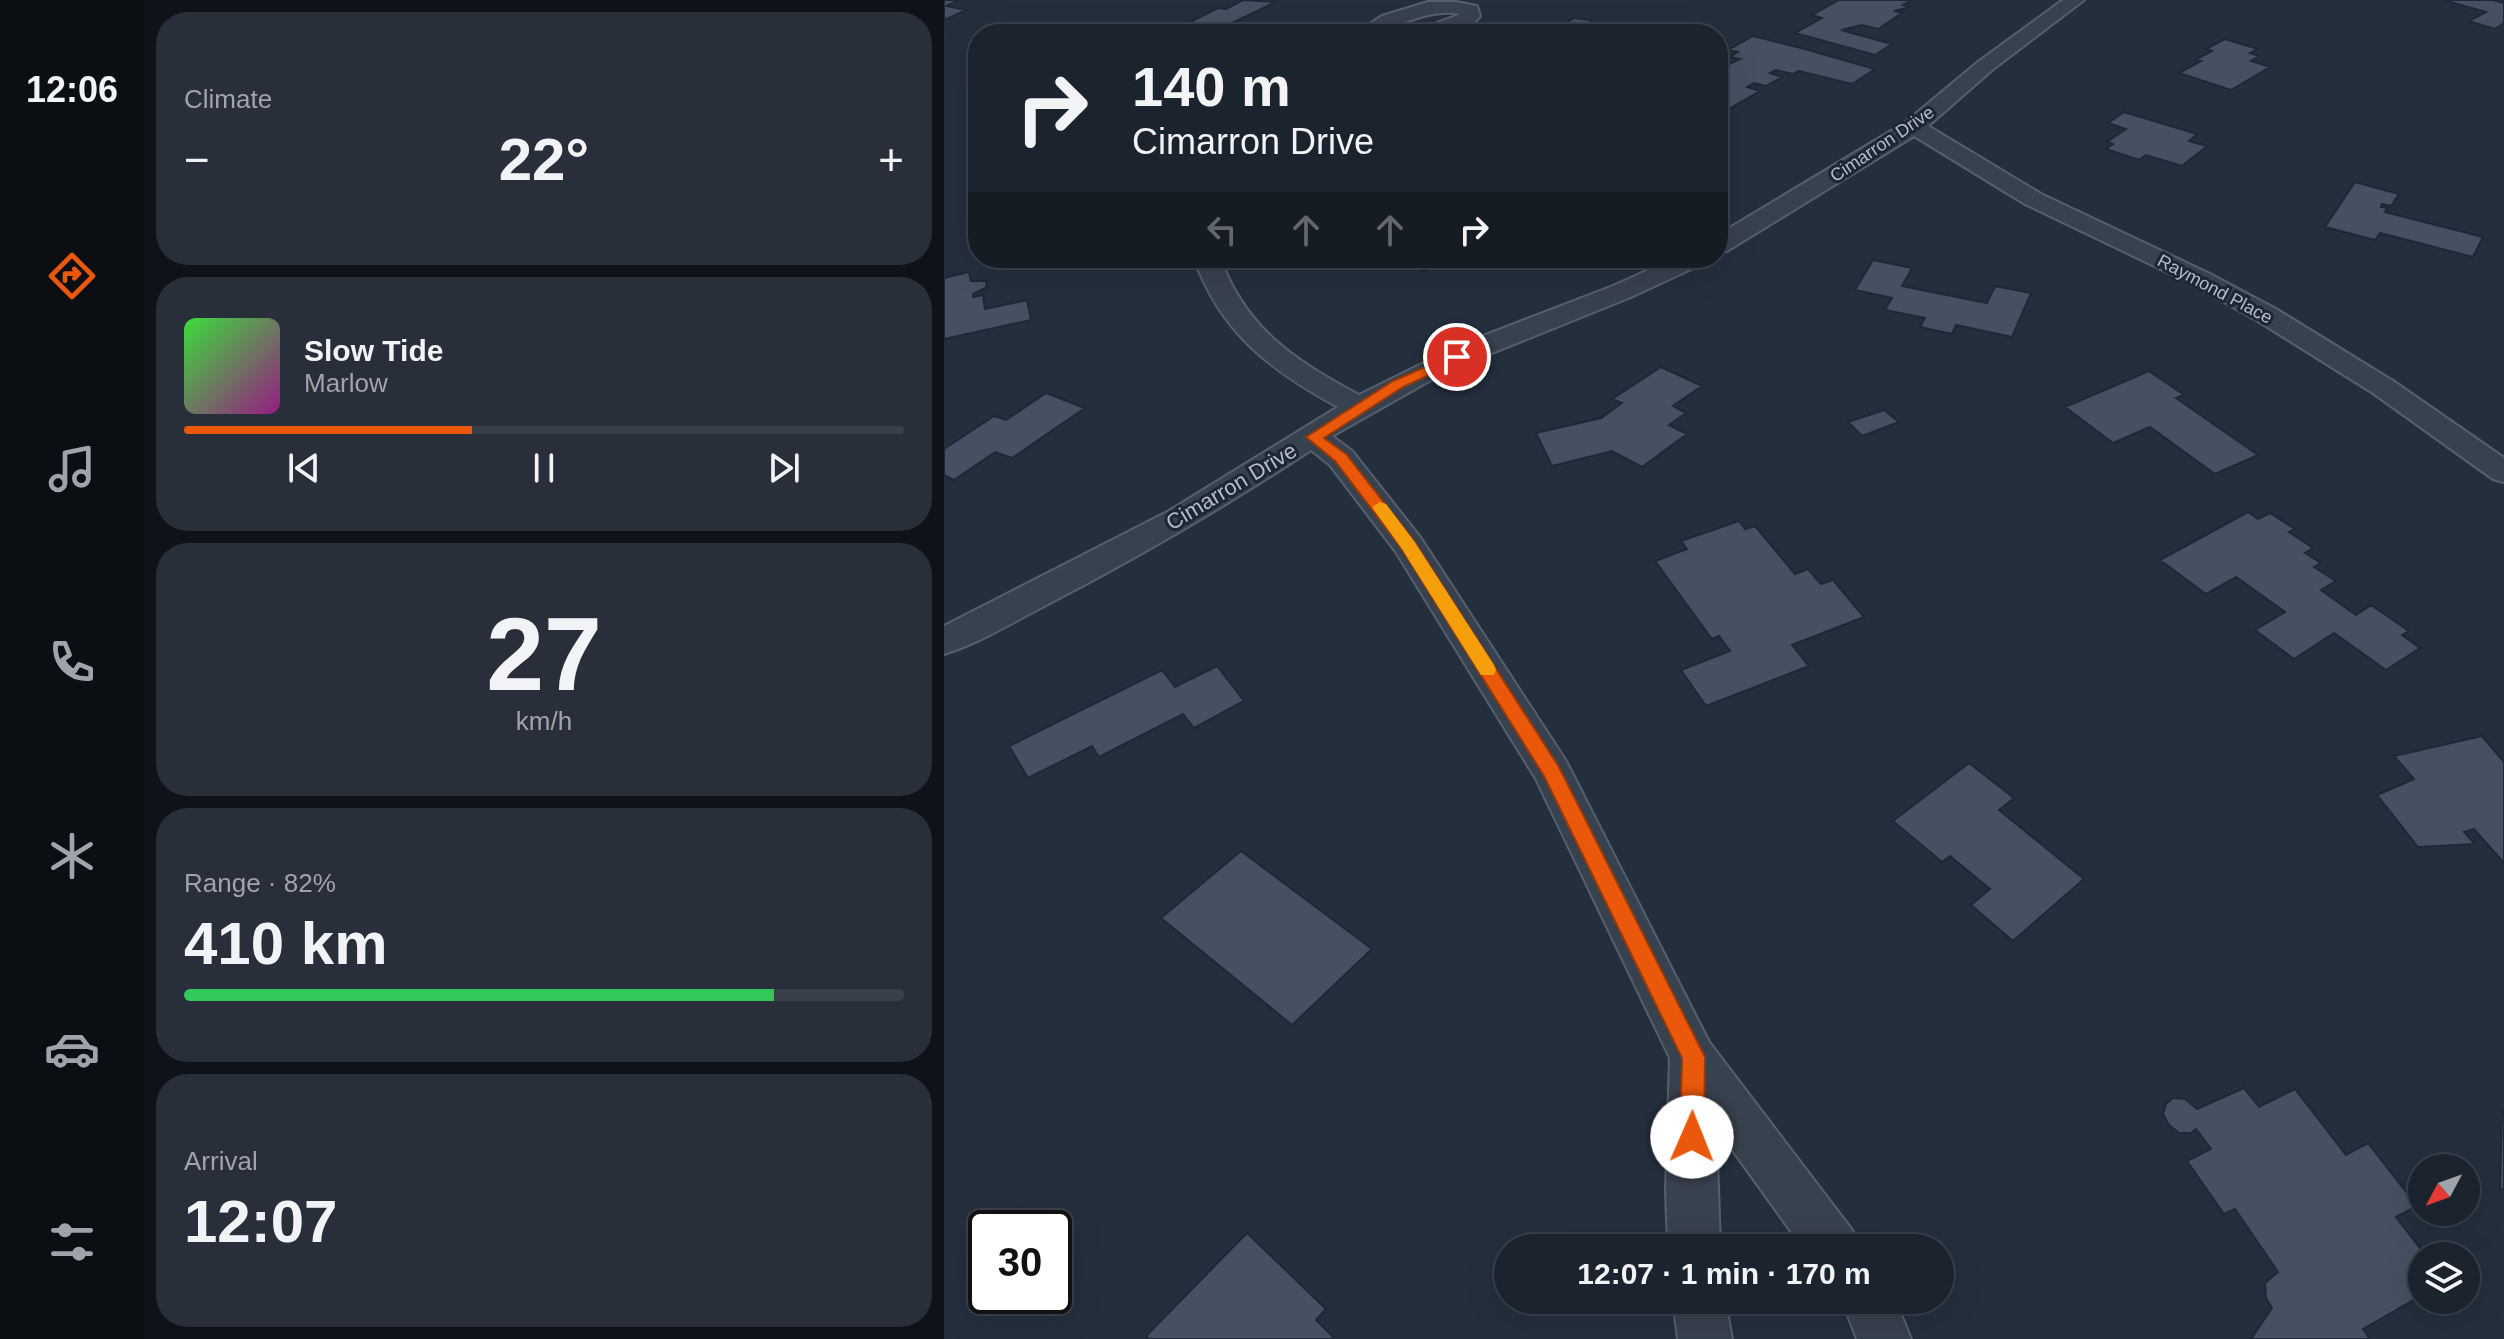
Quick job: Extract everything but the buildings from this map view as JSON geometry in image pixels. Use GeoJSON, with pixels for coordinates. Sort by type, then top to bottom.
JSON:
{"type":"FeatureCollection","features":[{"type":"Feature","properties":{"kind":"street","name":"Cimarron Drive"},"geometry":{"type":"LineString","coordinates":[[1728,240],[1914,127],[1985,66],[2075,0]]}},
{"type":"Feature","properties":{"kind":"street"},"geometry":{"type":"LineString","coordinates":[[1382,24],[1426,4],[1449,4],[1470,10],[1471,16],[1467,20],[1455,24]]}},
{"type":"Feature","properties":{"kind":"street","name":"Raymond Place"},"geometry":{"type":"LineString","coordinates":[[1914,127],[1949,145],[2033,199],[2201,279],[2267,315],[2383,387],[2504,472]]}},
{"type":"Feature","properties":{"kind":"street"},"geometry":{"type":"LineString","coordinates":[[1211,268],[1224,298],[1258,342],[1304,377],[1360,407]]}},
{"type":"Feature","properties":{"kind":"street","name":"Cimarron Drive"},"geometry":{"type":"LineString","coordinates":[[944,641],[1123,550],[1360,407],[1437,365],[1674,268]]}},
{"type":"Feature","properties":{"kind":"street"},"geometry":{"type":"LineString","coordinates":[[1314,437],[1341,458],[1408,545],[1552,772],[1693,1057],[1824,1234]]}},
{"type":"Feature","properties":{"kind":"street"},"geometry":{"type":"LineString","coordinates":[[1693,1057],[1693,1234]]}},
{"type":"Feature","properties":{"kind":"street"},"geometry":{"type":"LineString","coordinates":[[1701,1314],[1705,1339]]}},
{"type":"Feature","properties":{"kind":"street"},"geometry":{"type":"LineString","coordinates":[[1874,1314],[1884,1339]]}},
{"type":"Feature","properties":{"kind":"slow traffic"},"geometry":{"type":"LineString","coordinates":[[1380,507],[1408,545],[1487,670]]}},
{"type":"Feature","properties":{"kind":"route"},"geometry":{"type":"LineString","coordinates":[[1457,357],[1398,384],[1314,437],[1341,458],[1408,545],[1552,772],[1667,999],[1693,1057],[1692,1137]]}}]}
